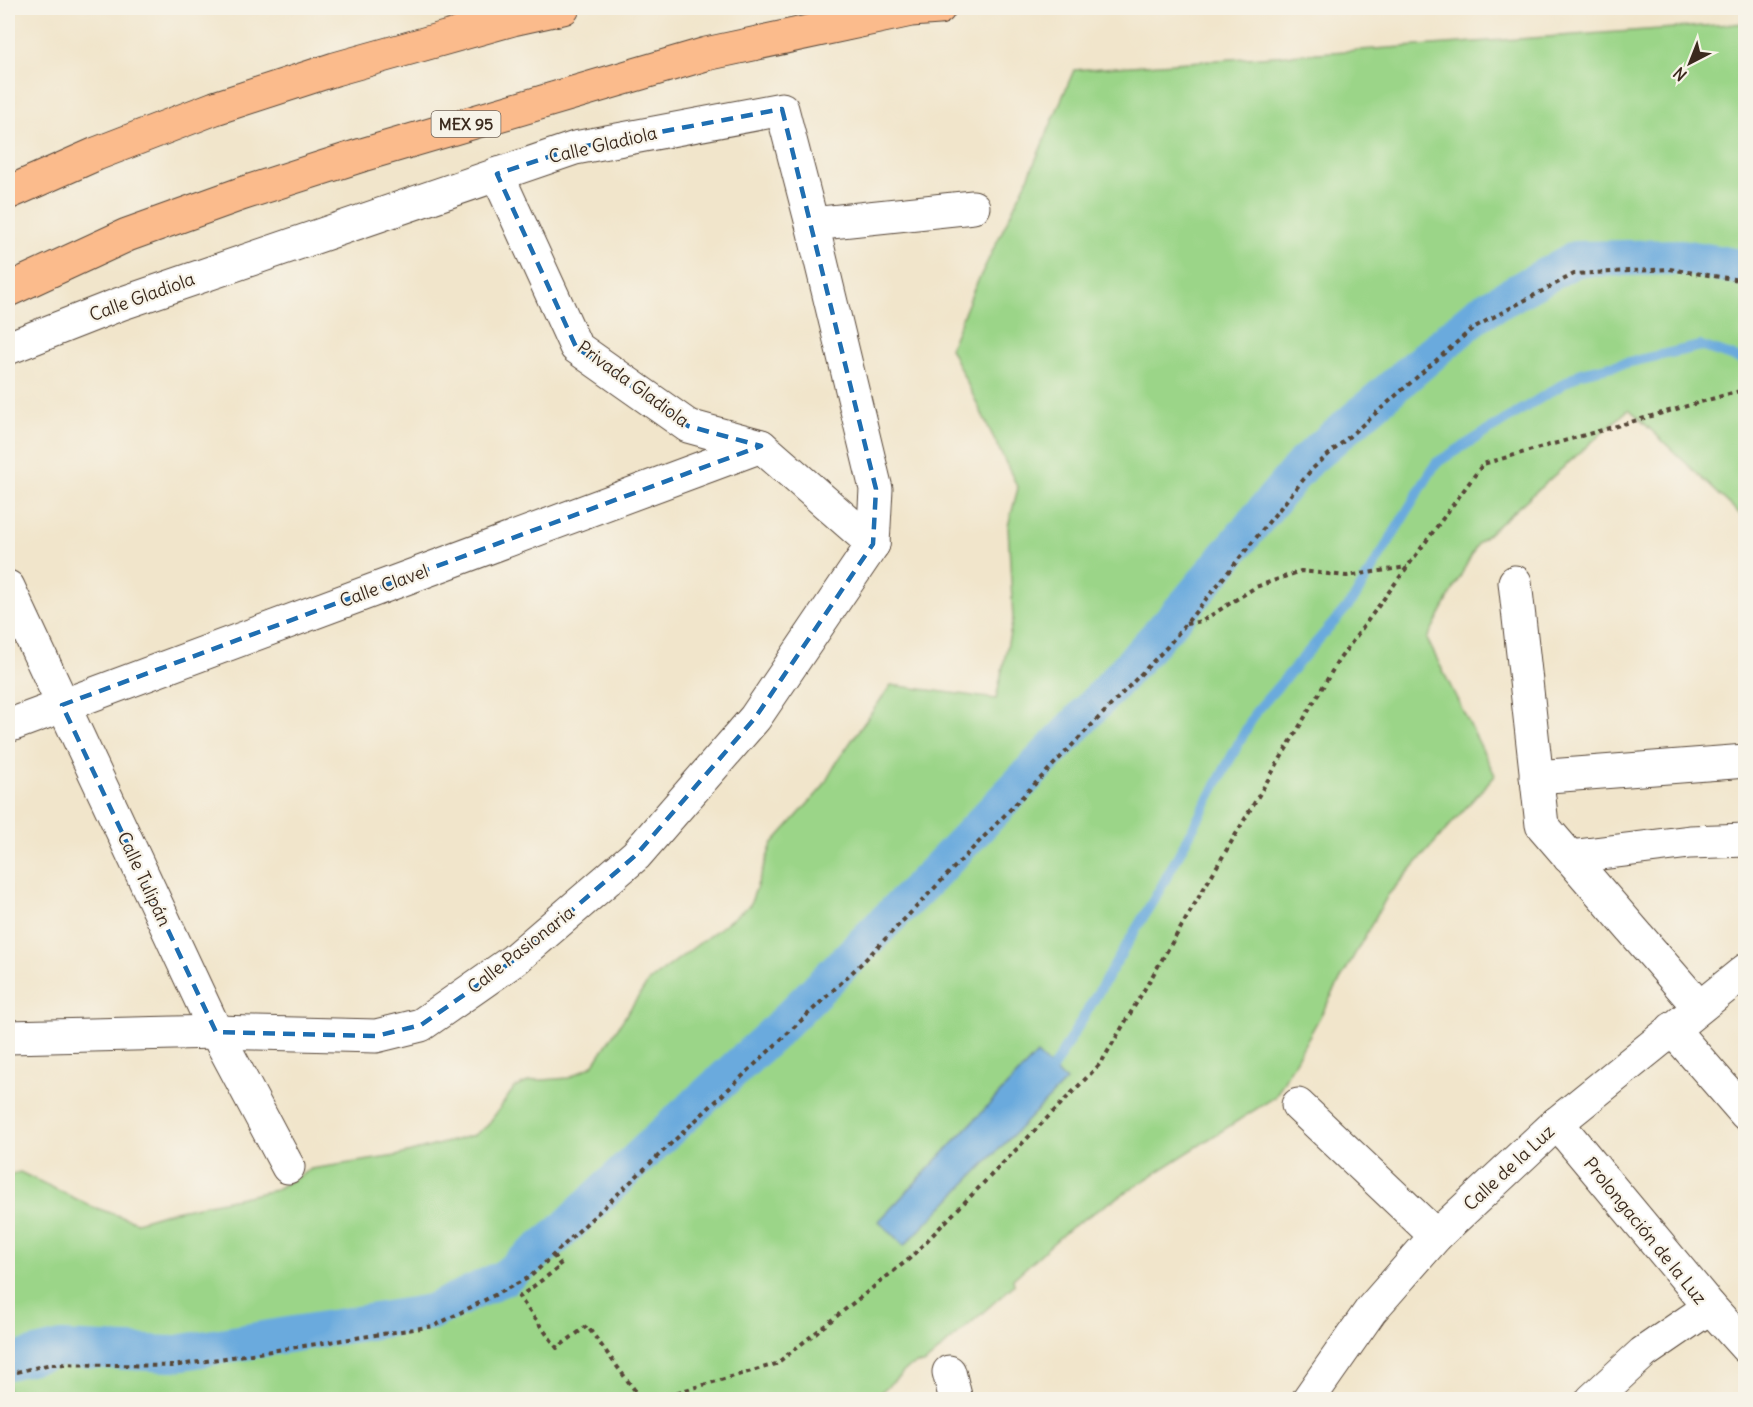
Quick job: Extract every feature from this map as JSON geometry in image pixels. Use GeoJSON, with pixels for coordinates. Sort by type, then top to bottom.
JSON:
{"type":"FeatureCollection","features":[{"type":"Feature","properties":{"kind":"highway"},"geometry":{"type":"LineString","coordinates":[[8,193],[96,154],[215,108],[336,69],[513,19],[564,8]]}},
{"type":"Feature","properties":{"kind":"highway","name":"MEX 95"},"geometry":{"type":"LineString","coordinates":[[8,290],[127,234],[362,155],[706,54],[911,10],[939,8]]}},
{"type":"Feature","properties":{"kind":"street","name":"Calle Gladiola"},"geometry":{"type":"LineString","coordinates":[[8,348],[120,304],[575,148],[782,109],[876,489],[873,544]]}},
{"type":"Feature","properties":{"kind":"street","name":"Privada Gladiola"},"geometry":{"type":"LineString","coordinates":[[498,174],[576,347],[688,426],[761,446],[873,544]]}},
{"type":"Feature","properties":{"kind":"street"},"geometry":{"type":"LineString","coordinates":[[812,224],[973,207]]}},
{"type":"Feature","properties":{"kind":"street","name":"Calle Clavel"},"geometry":{"type":"LineString","coordinates":[[8,726],[761,446]]}},
{"type":"Feature","properties":{"kind":"street","name":"Calle Pasionaria"},"geometry":{"type":"LineString","coordinates":[[8,1037],[216,1032],[376,1036],[421,1025],[514,960],[636,855],[755,718],[873,544]]}},
{"type":"Feature","properties":{"kind":"street"},"geometry":{"type":"LineString","coordinates":[[1515,582],[1542,825],[1699,1007]]}},
{"type":"Feature","properties":{"kind":"street","name":"Calle Tulipán"},"geometry":{"type":"LineString","coordinates":[[8,587],[216,1032],[288,1167]]}},
{"type":"Feature","properties":{"kind":"street"},"geometry":{"type":"LineString","coordinates":[[1536,777],[1746,761]]}},
{"type":"Feature","properties":{"kind":"street"},"geometry":{"type":"LineString","coordinates":[[1569,857],[1690,842],[1746,840]]}},
{"type":"Feature","properties":{"kind":"street","name":"Calle de la Luz"},"geometry":{"type":"LineString","coordinates":[[1308,1400],[1371,1310],[1436,1236],[1557,1123],[1746,970]]}},
{"type":"Feature","properties":{"kind":"street"},"geometry":{"type":"LineString","coordinates":[[1672,1029],[1746,1114]]}},
{"type":"Feature","properties":{"kind":"street"},"geometry":{"type":"LineString","coordinates":[[1298,1105],[1436,1236]]}},
{"type":"Feature","properties":{"kind":"street","name":"Prolongación de la Luz"},"geometry":{"type":"LineString","coordinates":[[1557,1123],[1710,1307],[1643,1353],[1592,1400]]}},
{"type":"Feature","properties":{"kind":"street"},"geometry":{"type":"LineString","coordinates":[[1710,1307],[1746,1347]]}},
{"type":"Feature","properties":{"kind":"path"},"geometry":{"type":"LineString","coordinates":[[8,1374],[51,1364],[173,1366],[434,1326],[530,1277],[863,962],[1167,647],[1311,469],[1473,328],[1574,274],[1669,269],[1746,281]]}},
{"type":"Feature","properties":{"kind":"path"},"geometry":{"type":"LineString","coordinates":[[651,1400],[776,1364],[909,1259],[1101,1063],[1338,660],[1483,464],[1743,390],[1746,392]]}},
{"type":"Feature","properties":{"kind":"path"},"geometry":{"type":"LineString","coordinates":[[1185,624],[1202,621],[1256,587],[1301,572],[1353,575],[1407,567]]}},
{"type":"Feature","properties":{"kind":"path"},"geometry":{"type":"LineString","coordinates":[[553,1256],[561,1266],[519,1297],[557,1348],[587,1326],[642,1400]]}},
{"type":"Feature","properties":{"kind":"highlighted area"},"geometry":{"type":"Polygon","coordinates":[[[782,109],[876,489],[873,544],[755,718],[636,855],[514,960],[421,1025],[376,1036],[216,1032],[62,705],[761,446],[688,426],[576,347],[497,174],[575,148],[782,109]]]}},
{"type":"Feature","properties":{"kind":"green space"},"geometry":{"type":"Polygon","coordinates":[[[1745,23],[1745,519],[1629,409],[1478,543],[1427,639],[1495,775],[1388,895],[1275,1097],[1071,1227],[1013,1279],[1014,1285],[924,1364],[915,1364],[908,1368],[873,1399],[8,1400],[8,1175],[20,1172],[93,1207],[137,1222],[170,1212],[275,1190],[311,1169],[396,1156],[474,1135],[487,1126],[514,1088],[530,1081],[569,1078],[593,1065],[648,982],[750,905],[772,844],[822,788],[838,760],[891,685],[996,699],[1013,619],[1008,526],[1018,488],[950,348],[974,289],[1028,178],[1074,70],[1745,23]]]}},
{"type":"Feature","properties":{"kind":"water"},"geometry":{"type":"Polygon","coordinates":[[[1037,1054],[1066,1081],[904,1246],[879,1221],[1037,1054]]]}},
{"type":"Feature","properties":{"kind":"waterway"},"geometry":{"type":"LineString","coordinates":[[8,1362],[61,1349],[171,1354],[431,1312],[505,1277],[557,1236],[772,1035],[932,875],[1072,729],[1184,607],[1303,464],[1479,313],[1575,259],[1681,257],[1746,268]]}},
{"type":"Feature","properties":{"kind":"waterway"},"geometry":{"type":"LineString","coordinates":[[1053,1068],[1160,889],[1255,713],[1354,599],[1436,463],[1581,373],[1701,346],[1746,361]]}}]}
